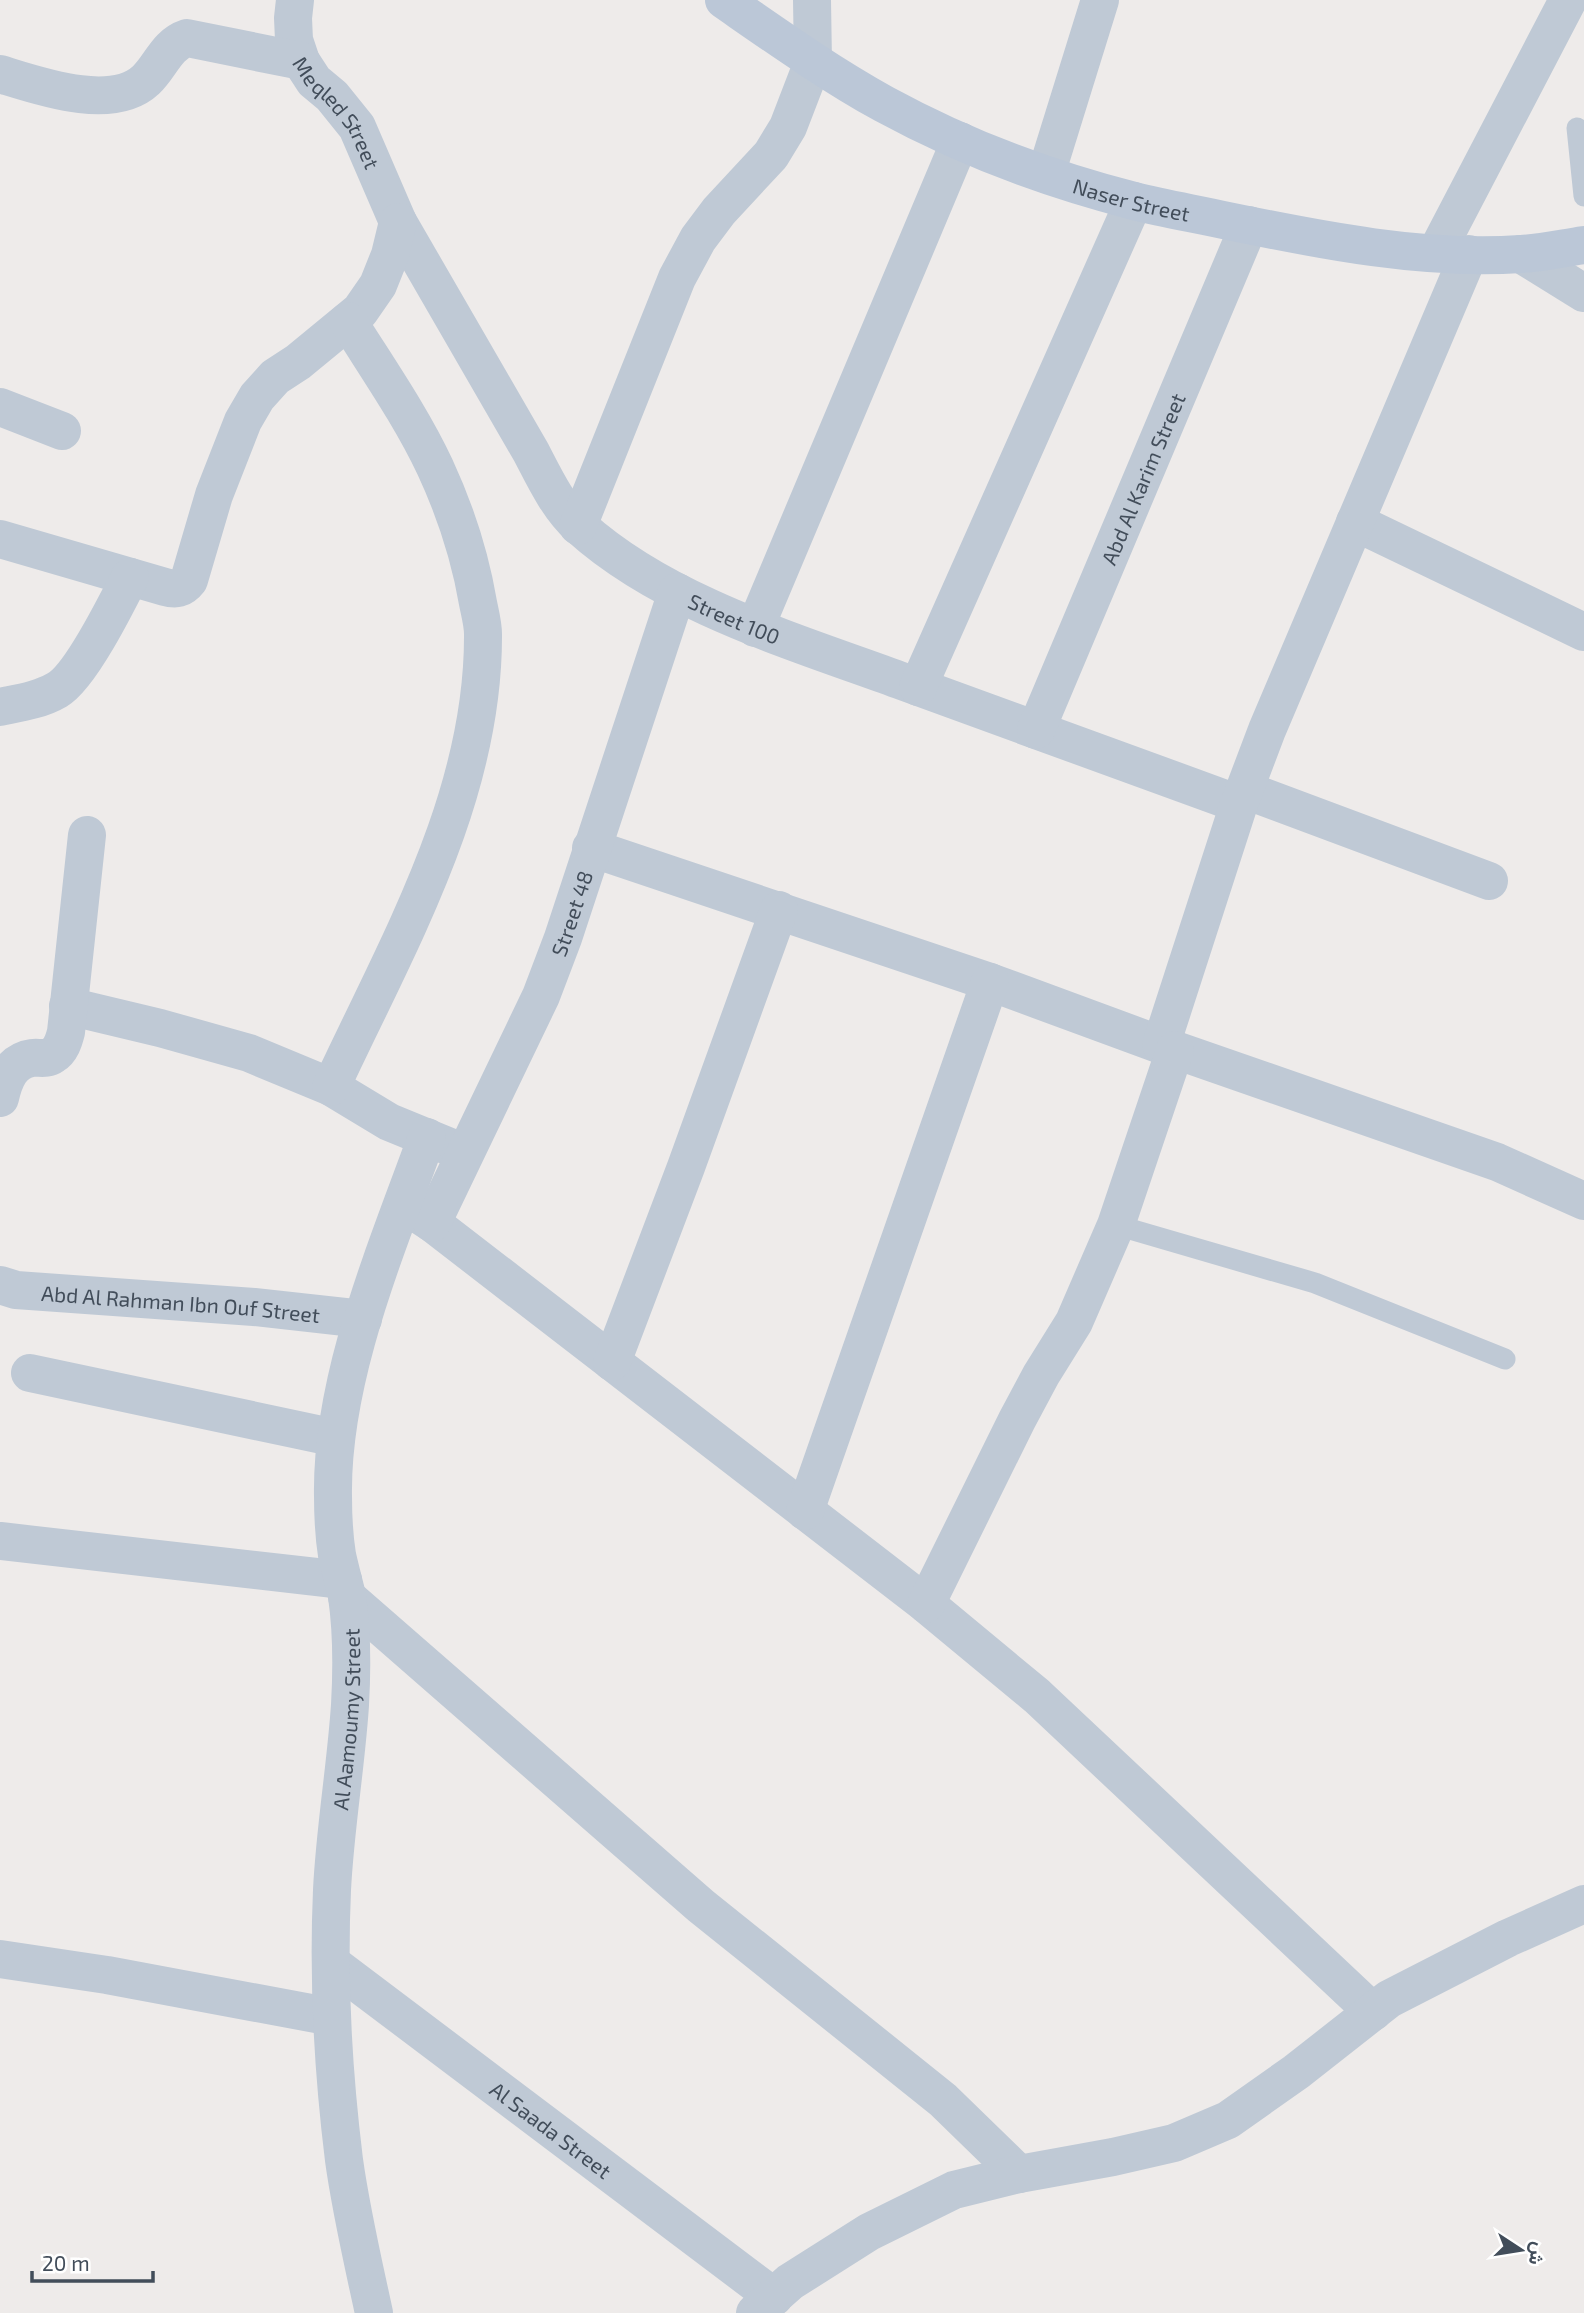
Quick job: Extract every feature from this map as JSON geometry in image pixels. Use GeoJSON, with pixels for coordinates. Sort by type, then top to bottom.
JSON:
{"type":"FeatureCollection","features":[{"type":"Feature","properties":{"kind":"street","name":"Meqled Street"},"geometry":{"type":"LineString","coordinates":[[295,0],[295,40],[302,61],[314,81],[332,96],[357,127],[398,222]]}},
{"type":"Feature","properties":{"kind":"street","name":"Naser Street"},"geometry":{"type":"LineString","coordinates":[[724,0],[813,62],[885,104],[960,141],[1046,174],[1135,201],[1313,239],[1452,253],[1521,254],[1584,245]]}},
{"type":"Feature","properties":{"kind":"street"},"geometry":{"type":"LineString","coordinates":[[578,526],[677,278],[698,239],[719,211],[771,155],[788,127],[813,62],[812,0]]}},
{"type":"Feature","properties":{"kind":"street"},"geometry":{"type":"LineString","coordinates":[[1046,174],[1100,0]]}},
{"type":"Feature","properties":{"kind":"street"},"geometry":{"type":"LineString","coordinates":[[926,1604],[1023,1409],[1074,1322],[1116,1225],[1242,797],[1292,669],[1355,522],[1452,253],[1568,0]]}},
{"type":"Feature","properties":{"kind":"street"},"geometry":{"type":"LineString","coordinates":[[0,74],[91,96],[110,95],[146,81],[175,42],[187,38],[302,61]]}},
{"type":"Feature","properties":{"kind":"street"},"geometry":{"type":"LineString","coordinates":[[755,628],[960,141]]}},
{"type":"Feature","properties":{"kind":"street"},"geometry":{"type":"LineString","coordinates":[[918,687],[1135,201]]}},
{"type":"Feature","properties":{"kind":"street"},"geometry":{"type":"LineString","coordinates":[[0,540],[130,578],[174,589],[183,587],[189,580],[214,495],[243,421],[257,397],[275,377],[298,362],[360,311],[378,285],[390,255],[398,222]]}},
{"type":"Feature","properties":{"kind":"street","name":"Street 100"},"geometry":{"type":"LineString","coordinates":[[398,222],[551,491],[578,526],[613,553],[677,592],[755,628],[1036,730],[1489,881]]}},
{"type":"Feature","properties":{"kind":"street","name":"Abd Al Karim Street"},"geometry":{"type":"LineString","coordinates":[[1036,730],[1248,225]]}},
{"type":"Feature","properties":{"kind":"street"},"geometry":{"type":"LineString","coordinates":[[1521,254],[1584,293]]}},
{"type":"Feature","properties":{"kind":"street"},"geometry":{"type":"LineString","coordinates":[[331,1087],[447,832],[467,767],[479,700],[483,632],[466,548],[435,467],[415,428],[348,321]]}},
{"type":"Feature","properties":{"kind":"street"},"geometry":{"type":"LineString","coordinates":[[0,407],[62,431]]}},
{"type":"Feature","properties":{"kind":"street"},"geometry":{"type":"LineString","coordinates":[[1355,522],[1584,632]]}},
{"type":"Feature","properties":{"kind":"street"},"geometry":{"type":"LineString","coordinates":[[0,708],[32,701],[59,690],[106,624],[130,578]]}},
{"type":"Feature","properties":{"kind":"street","name":"Street 48"},"geometry":{"type":"LineString","coordinates":[[417,1213],[465,1153],[541,996],[563,938],[677,592]]}},
{"type":"Feature","properties":{"kind":"street"},"geometry":{"type":"LineString","coordinates":[[0,1098],[8,1073],[18,1063],[30,1058],[43,1059],[54,1055],[62,1045],[87,835]]}},
{"type":"Feature","properties":{"kind":"street"},"geometry":{"type":"LineString","coordinates":[[592,848],[990,982],[1497,1161],[1584,1201]]}},
{"type":"Feature","properties":{"kind":"street"},"geometry":{"type":"LineString","coordinates":[[612,1362],[779,910]]}},
{"type":"Feature","properties":{"kind":"street"},"geometry":{"type":"LineString","coordinates":[[805,1511],[990,982]]}},
{"type":"Feature","properties":{"kind":"street"},"geometry":{"type":"LineString","coordinates":[[68,1006],[249,1053],[331,1087],[389,1122],[465,1153]]}},
{"type":"Feature","properties":{"kind":"street","name":"Al Aamoumy Street"},"geometry":{"type":"LineString","coordinates":[[374,2313],[344,2161],[332,2017],[331,1964],[337,1816],[350,1704],[350,1651],[345,1588],[337,1554],[333,1496],[335,1437],[346,1380],[363,1319],[417,1213],[427,1137]]}},
{"type":"Feature","properties":{"kind":"street"},"geometry":{"type":"LineString","coordinates":[[417,1213],[926,1604],[1037,1696],[1373,2012]]}},
{"type":"Feature","properties":{"kind":"street","name":"Abd Al Rahman Ibn Ouf Street"},"geometry":{"type":"LineString","coordinates":[[0,1286],[16,1290],[254,1307],[363,1319]]}},
{"type":"Feature","properties":{"kind":"street"},"geometry":{"type":"LineString","coordinates":[[30,1373],[335,1437]]}},
{"type":"Feature","properties":{"kind":"street"},"geometry":{"type":"LineString","coordinates":[[0,1541],[345,1588],[701,1906],[943,2100],[1019,2174]]}},
{"type":"Feature","properties":{"kind":"street"},"geometry":{"type":"LineString","coordinates":[[764,2305],[790,2282],[858,2239],[954,2190],[1174,2143],[1228,2120],[1296,2072],[1389,1999],[1508,1938],[1584,1904]]}},
{"type":"Feature","properties":{"kind":"street"},"geometry":{"type":"LineString","coordinates":[[0,1959],[107,1975],[332,2017]]}},
{"type":"Feature","properties":{"kind":"street","name":"Al Saada Street"},"geometry":{"type":"LineString","coordinates":[[331,1964],[764,2305]]}},
{"type":"Feature","properties":{"kind":"lane"},"geometry":{"type":"LineString","coordinates":[[1577,128],[1584,196]]}},
{"type":"Feature","properties":{"kind":"lane"},"geometry":{"type":"LineString","coordinates":[[1116,1225],[1315,1283],[1505,1359]]}}]}
